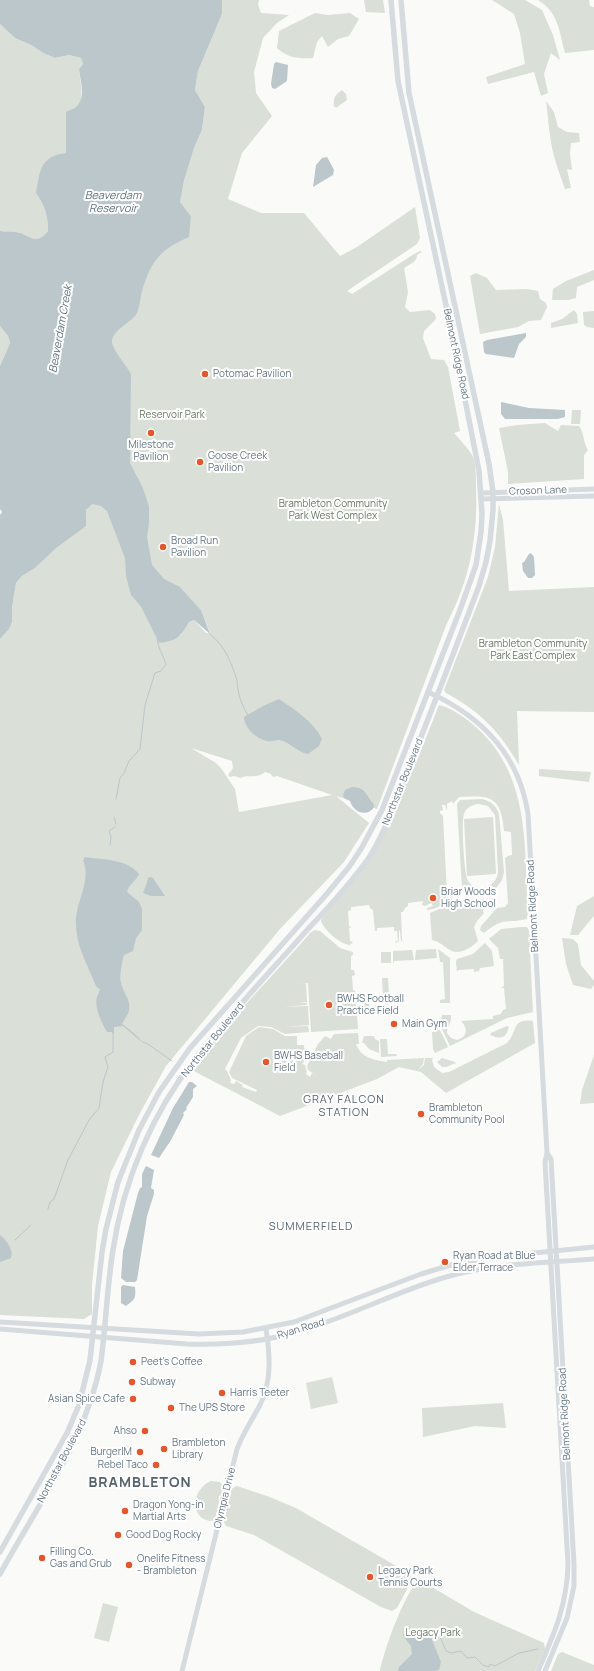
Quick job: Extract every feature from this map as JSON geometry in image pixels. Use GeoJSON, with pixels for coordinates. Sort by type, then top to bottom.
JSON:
{"type":"FeatureCollection","features":[{"type":"Feature","properties":{"kind":"main road","name":"Belmont Ridge Road"},"geometry":{"type":"LineString","coordinates":[[391,0],[398,81],[477,456],[482,496],[481,532],[476,565],[428,692],[470,715],[482,725],[496,741],[515,770],[525,798],[529,827],[547,1153],[545,1162],[549,1252],[568,1573],[565,1598],[560,1618],[538,1671]]}},
{"type":"Feature","properties":{"kind":"main road","name":"Belmont Ridge Road"},"geometry":{"type":"LineString","coordinates":[[401,0],[409,93],[487,454],[493,495],[490,540],[486,562],[479,586],[437,696]]}},
{"type":"Feature","properties":{"kind":"main road","name":"Croson Lane"},"geometry":{"type":"LineString","coordinates":[[482,496],[594,489]]}},
{"type":"Feature","properties":{"kind":"main road","name":"Croson Lane"},"geometry":{"type":"LineString","coordinates":[[493,495],[594,496]]}},
{"type":"Feature","properties":{"kind":"main road","name":"Northstar Boulevard"},"geometry":{"type":"LineString","coordinates":[[0,1552],[74,1419],[88,1372],[102,1252],[111,1209],[124,1166],[147,1115],[168,1079],[190,1048],[325,896],[355,859],[368,838],[382,810],[428,692]]}},
{"type":"Feature","properties":{"kind":"main road","name":"Northstar Boulevard"},"geometry":{"type":"LineString","coordinates":[[0,1574],[63,1464],[83,1423],[98,1378],[104,1338],[113,1250],[120,1216],[132,1177],[151,1130],[173,1091],[195,1058],[345,888],[368,858],[390,817],[437,696]]}},
{"type":"Feature","properties":{"kind":"main road","name":"Belmont Ridge Road"},"geometry":{"type":"LineString","coordinates":[[545,1671],[567,1618],[574,1586],[557,1262],[550,1159],[547,1153]]}},
{"type":"Feature","properties":{"kind":"main road","name":"Ryan Road"},"geometry":{"type":"LineString","coordinates":[[0,1322],[228,1334],[266,1329],[311,1317],[420,1274],[447,1266],[478,1259],[594,1248]]}},
{"type":"Feature","properties":{"kind":"main road","name":"Ryan Road"},"geometry":{"type":"LineString","coordinates":[[0,1329],[93,1338],[202,1345],[234,1343],[267,1339],[320,1325],[447,1277],[489,1268],[594,1259]]}},
{"type":"Feature","properties":{"kind":"main road","name":"Olympia Drive"},"geometry":{"type":"LineString","coordinates":[[182,1671],[237,1449],[244,1432],[265,1394],[269,1370],[266,1329]]}},
{"type":"Feature","properties":{"kind":"green space"},"geometry":{"type":"Polygon","coordinates":[[[222,0],[259,0],[258,5],[261,13],[289,15],[277,23],[263,38],[254,72],[256,93],[272,116],[242,153],[228,199],[261,213],[304,213],[340,256],[357,247],[415,207],[420,238],[417,244],[347,291],[352,294],[414,254],[420,251],[422,252],[417,255],[411,264],[404,268],[408,292],[405,307],[410,312],[430,310],[435,314],[436,319],[424,331],[423,338],[431,359],[444,360],[448,367],[460,431],[454,433],[469,451],[474,460],[476,476],[476,522],[474,540],[462,590],[447,623],[377,809],[336,796],[369,823],[344,862],[280,929],[166,1066],[140,1113],[111,1172],[98,1226],[92,1285],[92,1314],[84,1319],[0,1315],[0,639],[9,629],[12,622],[12,608],[16,583],[22,576],[35,568],[85,517],[87,507],[92,503],[98,505],[94,324],[191,216],[180,202],[183,180],[202,130],[205,107],[195,90],[198,71],[222,14],[222,0]],[[180,587],[133,597],[141,607],[159,643],[181,635],[189,622],[194,620],[206,633],[210,633],[201,610],[180,587]],[[191,748],[216,763],[221,768],[235,789],[239,812],[332,795],[277,776],[274,777],[265,772],[256,776],[246,776],[240,778],[234,776],[230,777],[228,775],[233,768],[232,761],[191,748]]]}},
{"type":"Feature","properties":{"kind":"green space"},"geometry":{"type":"Polygon","coordinates":[[[364,0],[383,0],[385,13],[366,12],[364,0]]]}},
{"type":"Feature","properties":{"kind":"green space"},"geometry":{"type":"Polygon","coordinates":[[[492,0],[525,0],[542,10],[553,35],[560,60],[551,53],[544,74],[548,93],[541,96],[534,72],[488,84],[486,77],[525,64],[520,33],[514,14],[492,0]]]}},
{"type":"Feature","properties":{"kind":"green space"},"geometry":{"type":"Polygon","coordinates":[[[538,0],[589,0],[590,6],[594,7],[594,50],[565,53],[554,17],[545,5],[538,0]]]}},
{"type":"Feature","properties":{"kind":"green space"},"geometry":{"type":"Polygon","coordinates":[[[315,13],[328,15],[350,13],[359,19],[349,36],[338,39],[328,47],[322,36],[317,42],[313,58],[289,56],[277,48],[279,31],[315,13]]]}},
{"type":"Feature","properties":{"kind":"green space"},"geometry":{"type":"Polygon","coordinates":[[[0,24],[15,38],[33,46],[43,53],[55,58],[69,55],[81,58],[83,64],[79,69],[81,100],[66,137],[66,154],[36,193],[42,202],[45,211],[48,231],[43,236],[36,239],[21,233],[0,231],[0,24]]]}},
{"type":"Feature","properties":{"kind":"green space"},"geometry":{"type":"Polygon","coordinates":[[[342,90],[346,94],[347,100],[336,108],[334,106],[334,99],[342,90]]]}},
{"type":"Feature","properties":{"kind":"green space"},"geometry":{"type":"Polygon","coordinates":[[[546,101],[554,112],[558,127],[567,132],[579,133],[580,142],[571,143],[570,154],[572,170],[567,169],[571,188],[565,189],[554,156],[546,101]]]}},
{"type":"Feature","properties":{"kind":"green space"},"geometry":{"type":"Polygon","coordinates":[[[594,270],[594,280],[577,287],[576,298],[568,300],[552,300],[553,289],[566,281],[594,270]]]}},
{"type":"Feature","properties":{"kind":"green space"},"geometry":{"type":"Polygon","coordinates":[[[476,273],[487,278],[496,290],[527,289],[538,291],[540,299],[546,303],[547,307],[541,320],[529,321],[518,327],[480,334],[470,276],[476,273]]]}},
{"type":"Feature","properties":{"kind":"green space"},"geometry":{"type":"Polygon","coordinates":[[[574,310],[577,314],[578,323],[551,328],[551,323],[562,319],[574,310]]]}},
{"type":"Feature","properties":{"kind":"green space"},"geometry":{"type":"Polygon","coordinates":[[[594,311],[594,328],[587,327],[584,325],[583,312],[594,311]]]}},
{"type":"Feature","properties":{"kind":"green space"},"geometry":{"type":"Polygon","coordinates":[[[0,326],[8,336],[10,343],[0,366],[0,326]]]}},
{"type":"Feature","properties":{"kind":"green space"},"geometry":{"type":"Polygon","coordinates":[[[572,410],[581,410],[580,424],[571,424],[572,410]]]}},
{"type":"Feature","properties":{"kind":"green space"},"geometry":{"type":"Polygon","coordinates":[[[545,423],[558,431],[561,425],[579,426],[588,450],[584,455],[584,479],[508,484],[508,472],[499,428],[545,423]]]}},
{"type":"Feature","properties":{"kind":"green space","name":"Brambleton Community Park East Complex"},"geometry":{"type":"Polygon","coordinates":[[[499,504],[503,520],[509,591],[594,587],[594,712],[517,711],[519,765],[504,742],[488,723],[469,707],[446,693],[444,690],[488,577],[495,547],[499,504]]]}},
{"type":"Feature","properties":{"kind":"green space"},"geometry":{"type":"Polygon","coordinates":[[[439,705],[459,714],[477,728],[495,747],[507,768],[516,791],[521,814],[526,863],[527,919],[501,922],[484,933],[480,930],[481,926],[497,908],[505,907],[508,903],[505,858],[512,855],[511,832],[504,831],[503,819],[500,811],[497,804],[492,800],[470,796],[459,797],[453,804],[452,801],[447,804],[447,811],[445,805],[442,805],[443,810],[440,811],[443,816],[447,894],[454,901],[427,910],[427,908],[433,906],[431,903],[425,906],[422,905],[423,901],[408,903],[408,906],[403,912],[401,912],[402,941],[405,942],[401,941],[399,930],[399,941],[396,943],[395,941],[398,941],[397,931],[394,931],[394,927],[377,928],[377,931],[375,931],[373,910],[369,905],[351,907],[351,910],[348,911],[349,926],[352,927],[349,928],[350,941],[353,942],[350,945],[342,943],[329,933],[321,921],[322,918],[359,875],[414,768],[439,705]]]}},
{"type":"Feature","properties":{"kind":"green space"},"geometry":{"type":"Polygon","coordinates":[[[539,769],[591,772],[589,782],[539,776],[539,769]]]}},
{"type":"Feature","properties":{"kind":"green space"},"geometry":{"type":"Polygon","coordinates":[[[482,799],[492,804],[499,814],[504,872],[502,880],[492,891],[465,895],[462,889],[457,804],[460,800],[482,799]],[[478,804],[467,808],[463,819],[465,869],[468,881],[477,888],[491,885],[495,881],[498,871],[495,815],[488,806],[478,804]]]}},
{"type":"Feature","properties":{"kind":"green space"},"geometry":{"type":"Polygon","coordinates":[[[493,817],[496,874],[467,876],[464,819],[493,817]]]}},
{"type":"Feature","properties":{"kind":"green space"},"geometry":{"type":"Polygon","coordinates":[[[594,896],[594,916],[578,935],[570,935],[577,906],[594,896]]]}},
{"type":"Feature","properties":{"kind":"green space"},"geometry":{"type":"Polygon","coordinates":[[[453,903],[478,903],[484,909],[484,913],[474,927],[478,941],[469,948],[459,952],[452,951],[432,940],[430,913],[453,903]]]}},
{"type":"Feature","properties":{"kind":"green space"},"geometry":{"type":"Polygon","coordinates":[[[527,927],[529,931],[533,1012],[507,1018],[450,1046],[442,1029],[442,1021],[445,1020],[441,1019],[442,1015],[451,1015],[447,1033],[451,1038],[457,1040],[461,1039],[466,1032],[465,1026],[461,1021],[493,1019],[493,1016],[501,1014],[503,1010],[506,1009],[504,988],[501,988],[504,986],[503,959],[500,959],[498,948],[489,939],[501,929],[527,927]]]}},
{"type":"Feature","properties":{"kind":"green space"},"geometry":{"type":"Polygon","coordinates":[[[315,930],[320,931],[340,948],[353,952],[353,955],[351,956],[351,970],[354,970],[355,975],[352,976],[353,990],[355,991],[358,1029],[311,1032],[308,983],[306,983],[307,1002],[299,1003],[307,1003],[307,1005],[283,1007],[308,1006],[309,1025],[284,1027],[308,1026],[309,1032],[285,1034],[271,1027],[258,1026],[241,1038],[225,1069],[231,1080],[230,1083],[234,1084],[236,1081],[243,1085],[242,1087],[256,1092],[257,1090],[232,1078],[229,1072],[246,1036],[259,1027],[273,1029],[285,1036],[297,1036],[297,1045],[304,1045],[305,1060],[302,1064],[305,1065],[307,1072],[306,1074],[310,1077],[312,1073],[320,1078],[308,1070],[307,1066],[318,1044],[325,1036],[331,1039],[334,1034],[358,1033],[359,1044],[356,1044],[358,1049],[368,1058],[387,1062],[387,1060],[424,1058],[423,1064],[418,1070],[424,1065],[425,1058],[433,1058],[432,1060],[434,1067],[442,1073],[449,1072],[507,1043],[518,1024],[521,1022],[533,1021],[535,1043],[446,1093],[421,1072],[399,1067],[377,1079],[280,1116],[190,1069],[234,1017],[311,932],[315,930]]]}},
{"type":"Feature","properties":{"kind":"green space"},"geometry":{"type":"Polygon","coordinates":[[[562,938],[573,939],[578,944],[581,965],[594,981],[594,985],[591,989],[573,985],[566,964],[562,938]]]}},
{"type":"Feature","properties":{"kind":"green space"},"geometry":{"type":"Polygon","coordinates":[[[485,943],[492,951],[494,966],[480,968],[479,971],[474,972],[474,969],[458,970],[457,972],[457,959],[473,954],[485,943]]]}},
{"type":"Feature","properties":{"kind":"green space"},"geometry":{"type":"Polygon","coordinates":[[[436,949],[437,958],[415,960],[416,950],[436,949]]]}},
{"type":"Feature","properties":{"kind":"green space"},"geometry":{"type":"Polygon","coordinates":[[[438,949],[450,958],[450,1003],[440,1003],[440,1000],[445,999],[443,962],[440,962],[438,949]]]}},
{"type":"Feature","properties":{"kind":"green space"},"geometry":{"type":"Polygon","coordinates":[[[412,950],[414,960],[394,961],[393,964],[393,951],[412,950]]]}},
{"type":"Feature","properties":{"kind":"green space"},"geometry":{"type":"Polygon","coordinates":[[[381,952],[391,952],[391,963],[381,963],[381,952]]]}},
{"type":"Feature","properties":{"kind":"green space"},"geometry":{"type":"Polygon","coordinates":[[[382,978],[388,978],[389,995],[383,995],[382,978]]]}},
{"type":"Feature","properties":{"kind":"green space"},"geometry":{"type":"Polygon","coordinates":[[[362,997],[378,997],[378,1001],[369,1002],[370,1009],[362,1010],[362,997]]]}},
{"type":"Feature","properties":{"kind":"green space"},"geometry":{"type":"Polygon","coordinates":[[[507,1026],[509,1027],[505,1036],[500,1038],[490,1035],[491,1033],[507,1026]]]}},
{"type":"Feature","properties":{"kind":"green space"},"geometry":{"type":"Polygon","coordinates":[[[440,1030],[448,1047],[435,1053],[433,1049],[432,1032],[440,1030]]]}},
{"type":"Feature","properties":{"kind":"green space"},"geometry":{"type":"Polygon","coordinates":[[[364,1036],[374,1036],[375,1039],[379,1041],[379,1053],[369,1049],[364,1043],[362,1043],[364,1036]]]}},
{"type":"Feature","properties":{"kind":"green space"},"geometry":{"type":"Polygon","coordinates":[[[380,1039],[387,1039],[388,1054],[396,1054],[397,1056],[381,1057],[380,1039]]]}},
{"type":"Feature","properties":{"kind":"green space"},"geometry":{"type":"Polygon","coordinates":[[[594,1055],[594,1103],[580,1104],[582,1090],[594,1055]]]}},
{"type":"Feature","properties":{"kind":"green space"},"geometry":{"type":"Polygon","coordinates":[[[442,1058],[456,1063],[442,1067],[437,1062],[442,1058]]]}},
{"type":"Feature","properties":{"kind":"green space"},"geometry":{"type":"Polygon","coordinates":[[[332,1377],[338,1403],[311,1409],[306,1383],[332,1377]]]}},
{"type":"Feature","properties":{"kind":"green space"},"geometry":{"type":"Polygon","coordinates":[[[503,1403],[506,1428],[475,1426],[423,1437],[422,1408],[503,1403]]]}},
{"type":"Feature","properties":{"kind":"green space"},"geometry":{"type":"Polygon","coordinates":[[[211,1481],[220,1482],[223,1486],[215,1520],[210,1521],[198,1514],[196,1502],[200,1490],[211,1481]]]}},
{"type":"Feature","properties":{"kind":"green space","name":"Legacy Park"},"geometry":{"type":"Polygon","coordinates":[[[237,1486],[296,1508],[410,1574],[412,1577],[411,1582],[397,1608],[392,1611],[381,1607],[254,1535],[226,1526],[223,1520],[231,1489],[237,1486]]]}},
{"type":"Feature","properties":{"kind":"green space","name":"Legacy Park"},"geometry":{"type":"Polygon","coordinates":[[[419,1581],[422,1581],[474,1612],[544,1643],[545,1649],[535,1671],[380,1671],[385,1651],[401,1609],[407,1596],[419,1581]]]}},
{"type":"Feature","properties":{"kind":"green space"},"geometry":{"type":"Polygon","coordinates":[[[103,1603],[118,1607],[109,1642],[94,1638],[103,1603]]]}},
{"type":"Feature","properties":{"kind":"green space"},"geometry":{"type":"Polygon","coordinates":[[[562,1652],[594,1665],[594,1671],[551,1671],[558,1654],[562,1652]]]}},
{"type":"Feature","properties":{"kind":"water","name":"Beaverdam Reservoir"},"geometry":{"type":"Polygon","coordinates":[[[0,0],[222,0],[222,14],[198,71],[195,90],[205,107],[202,130],[194,148],[184,180],[180,202],[191,216],[189,237],[170,247],[157,259],[152,266],[144,284],[135,316],[113,336],[112,340],[114,348],[131,374],[130,463],[143,488],[149,507],[147,537],[152,565],[164,579],[180,587],[201,610],[210,634],[194,620],[189,622],[180,635],[174,639],[159,643],[141,607],[131,595],[126,576],[125,558],[107,511],[101,506],[92,504],[86,510],[86,526],[56,548],[35,568],[22,576],[16,583],[12,608],[12,622],[9,629],[0,639],[0,515],[2,512],[0,509],[0,366],[10,343],[8,336],[0,326],[0,231],[21,233],[36,239],[43,236],[48,231],[45,211],[42,202],[36,193],[40,171],[46,161],[51,157],[66,153],[66,112],[73,109],[80,103],[82,88],[79,69],[83,64],[81,58],[69,55],[55,58],[15,38],[0,24],[0,0]]]}},
{"type":"Feature","properties":{"kind":"water"},"geometry":{"type":"Polygon","coordinates":[[[276,62],[288,65],[287,81],[275,89],[272,88],[271,84],[274,64],[276,62]]]}},
{"type":"Feature","properties":{"kind":"water"},"geometry":{"type":"Polygon","coordinates":[[[327,157],[334,170],[333,175],[313,187],[316,165],[322,158],[327,157]]]}},
{"type":"Feature","properties":{"kind":"water"},"geometry":{"type":"Polygon","coordinates":[[[526,333],[526,337],[519,344],[514,358],[486,354],[484,352],[483,342],[487,340],[526,333]]]}},
{"type":"Feature","properties":{"kind":"water"},"geometry":{"type":"Polygon","coordinates":[[[501,402],[529,408],[565,410],[565,417],[558,419],[505,419],[501,414],[501,402]]]}},
{"type":"Feature","properties":{"kind":"water"},"geometry":{"type":"Polygon","coordinates":[[[531,553],[534,557],[535,575],[532,578],[528,578],[523,571],[522,563],[531,553]]]}},
{"type":"Feature","properties":{"kind":"water"},"geometry":{"type":"Polygon","coordinates":[[[279,699],[309,721],[322,739],[319,746],[308,754],[283,741],[263,740],[255,735],[246,725],[244,717],[279,699]]]}},
{"type":"Feature","properties":{"kind":"water"},"geometry":{"type":"Polygon","coordinates":[[[352,787],[360,788],[366,793],[374,805],[371,810],[364,813],[357,811],[350,801],[344,798],[343,795],[345,790],[352,787]]]}},
{"type":"Feature","properties":{"kind":"water"},"geometry":{"type":"Polygon","coordinates":[[[85,857],[121,862],[134,869],[139,874],[127,892],[139,902],[142,909],[142,930],[136,938],[133,951],[124,955],[120,981],[129,1003],[128,1013],[122,1024],[136,1035],[143,1043],[123,1026],[114,1027],[114,1034],[112,1032],[107,1032],[98,1011],[96,1001],[100,988],[99,989],[96,986],[80,948],[76,924],[76,916],[86,876],[83,860],[85,857]]]}},
{"type":"Feature","properties":{"kind":"water"},"geometry":{"type":"Polygon","coordinates":[[[148,878],[153,878],[165,896],[151,896],[143,893],[148,878]]]}},
{"type":"Feature","properties":{"kind":"water"},"geometry":{"type":"Polygon","coordinates":[[[189,1082],[192,1082],[197,1086],[193,1089],[193,1097],[186,1108],[187,1109],[183,1113],[184,1115],[171,1140],[159,1158],[151,1155],[173,1108],[189,1082]]]}},
{"type":"Feature","properties":{"kind":"water"},"geometry":{"type":"Polygon","coordinates":[[[146,1166],[154,1170],[151,1188],[154,1190],[154,1194],[147,1216],[137,1280],[135,1282],[126,1282],[121,1278],[123,1251],[138,1193],[142,1187],[142,1174],[146,1166]]]}},
{"type":"Feature","properties":{"kind":"water"},"geometry":{"type":"Polygon","coordinates":[[[0,1235],[9,1245],[12,1255],[11,1258],[0,1262],[0,1235]]]}},
{"type":"Feature","properties":{"kind":"water"},"geometry":{"type":"Polygon","coordinates":[[[123,1285],[135,1287],[134,1298],[126,1306],[121,1303],[121,1287],[123,1285]]]}},
{"type":"Feature","properties":{"kind":"water"},"geometry":{"type":"Polygon","coordinates":[[[404,1631],[430,1635],[441,1662],[439,1670],[398,1671],[399,1667],[412,1654],[411,1646],[403,1636],[404,1631]]]}},
{"type":"Feature","properties":{"kind":"waterway"},"geometry":{"type":"LineString","coordinates":[[210,634],[224,649],[237,680]]}},
{"type":"Feature","properties":{"kind":"waterway"},"geometry":{"type":"LineString","coordinates":[[116,799],[120,778],[129,761],[140,749],[145,705],[155,673],[161,671],[166,664],[157,639]]}},
{"type":"Feature","properties":{"kind":"waterway"},"geometry":{"type":"LineString","coordinates":[[237,681],[240,699],[248,715]]}},
{"type":"Feature","properties":{"kind":"waterway"},"geometry":{"type":"LineString","coordinates":[[114,817],[116,824]]}},
{"type":"Feature","properties":{"kind":"waterway"},"geometry":{"type":"LineString","coordinates":[[110,845],[111,837],[109,831],[115,827]]}},
{"type":"Feature","properties":{"kind":"waterway"},"geometry":{"type":"LineString","coordinates":[[48,1209],[50,1202],[54,1199],[68,1160],[89,1120],[99,1108],[103,1082],[108,1067],[105,1057],[113,1052],[113,1032]]}},
{"type":"Feature","properties":{"kind":"waterway"},"geometry":{"type":"LineString","coordinates":[[143,1042],[172,1061]]}},
{"type":"Feature","properties":{"kind":"waterway"},"geometry":{"type":"LineString","coordinates":[[15,1240],[31,1225]]}},
{"type":"Feature","properties":{"kind":"waterway"},"geometry":{"type":"LineString","coordinates":[[430,1635],[433,1632],[439,1634],[446,1651],[451,1653],[461,1651],[467,1658],[475,1657],[483,1665],[489,1667],[490,1664],[495,1666],[519,1653],[538,1649]]}},
{"type":"Feature","properties":{"kind":"place","name":"Potomac Pavilion"},"geometry":{"type":"Point","coordinates":[205,374]}},
{"type":"Feature","properties":{"kind":"place","name":"Milestone Pavilion"},"geometry":{"type":"Point","coordinates":[151,433]}},
{"type":"Feature","properties":{"kind":"place","name":"Goose Creek Pavilion"},"geometry":{"type":"Point","coordinates":[200,462]}},
{"type":"Feature","properties":{"kind":"place","name":"Broad Run Pavilion"},"geometry":{"type":"Point","coordinates":[163,547]}},
{"type":"Feature","properties":{"kind":"place","name":"Briar Woods High School"},"geometry":{"type":"Point","coordinates":[433,898]}},
{"type":"Feature","properties":{"kind":"place","name":"BWHS Football Practice Field"},"geometry":{"type":"Point","coordinates":[329,1005]}},
{"type":"Feature","properties":{"kind":"place","name":"Main Gym"},"geometry":{"type":"Point","coordinates":[394,1024]}},
{"type":"Feature","properties":{"kind":"place","name":"BWHS Baseball Field"},"geometry":{"type":"Point","coordinates":[266,1062]}},
{"type":"Feature","properties":{"kind":"place","name":"Brambleton Community Pool"},"geometry":{"type":"Point","coordinates":[421,1114]}},
{"type":"Feature","properties":{"kind":"place","name":"Ryan Road at Blue Elder Terrace"},"geometry":{"type":"Point","coordinates":[445,1262]}},
{"type":"Feature","properties":{"kind":"place","name":"Peet's Coffee"},"geometry":{"type":"Point","coordinates":[133,1362]}},
{"type":"Feature","properties":{"kind":"place","name":"Subway"},"geometry":{"type":"Point","coordinates":[132,1382]}},
{"type":"Feature","properties":{"kind":"place","name":"Harris Teeter"},"geometry":{"type":"Point","coordinates":[222,1393]}},
{"type":"Feature","properties":{"kind":"place","name":"Asian Spice Cafe"},"geometry":{"type":"Point","coordinates":[133,1399]}},
{"type":"Feature","properties":{"kind":"place","name":"The UPS Store"},"geometry":{"type":"Point","coordinates":[171,1408]}},
{"type":"Feature","properties":{"kind":"place","name":"Ahso"},"geometry":{"type":"Point","coordinates":[145,1431]}},
{"type":"Feature","properties":{"kind":"place","name":"Brambleton Library"},"geometry":{"type":"Point","coordinates":[164,1449]}},
{"type":"Feature","properties":{"kind":"place","name":"BurgerIM"},"geometry":{"type":"Point","coordinates":[140,1452]}},
{"type":"Feature","properties":{"kind":"place","name":"Rebel Taco"},"geometry":{"type":"Point","coordinates":[156,1465]}},
{"type":"Feature","properties":{"kind":"place","name":"Dragon Yong-in Martial Arts"},"geometry":{"type":"Point","coordinates":[125,1511]}},
{"type":"Feature","properties":{"kind":"place","name":"Good Dog Rocky"},"geometry":{"type":"Point","coordinates":[118,1535]}},
{"type":"Feature","properties":{"kind":"place","name":"Filling Co. Gas and Grub"},"geometry":{"type":"Point","coordinates":[42,1558]}},
{"type":"Feature","properties":{"kind":"place","name":"Onelife Fitness - Brambleton"},"geometry":{"type":"Point","coordinates":[129,1565]}},
{"type":"Feature","properties":{"kind":"place","name":"Legacy Park Tennis Courts"},"geometry":{"type":"Point","coordinates":[370,1577]}},
{"type":"Feature","properties":{"kind":"district","name":"GRAY FALCON STATION"},"geometry":{"type":"Point","coordinates":[344,1106]}},
{"type":"Feature","properties":{"kind":"district","name":"SUMMERFIELD"},"geometry":{"type":"Point","coordinates":[311,1227]}},
{"type":"Feature","properties":{"kind":"district","name":"BRAMBLETON"},"geometry":{"type":"Point","coordinates":[140,1483]}},
{"type":"Feature","properties":{"kind":"water label","name":"Beaverdam Creek"},"geometry":{"type":"Point","coordinates":[61,329]}},
{"type":"Feature","properties":{"kind":"park label","name":"Reservoir Park"},"geometry":{"type":"Point","coordinates":[172,415]}},
{"type":"Feature","properties":{"kind":"park label","name":"Brambleton Community Park West Complex"},"geometry":{"type":"Point","coordinates":[333,510]}}]}
